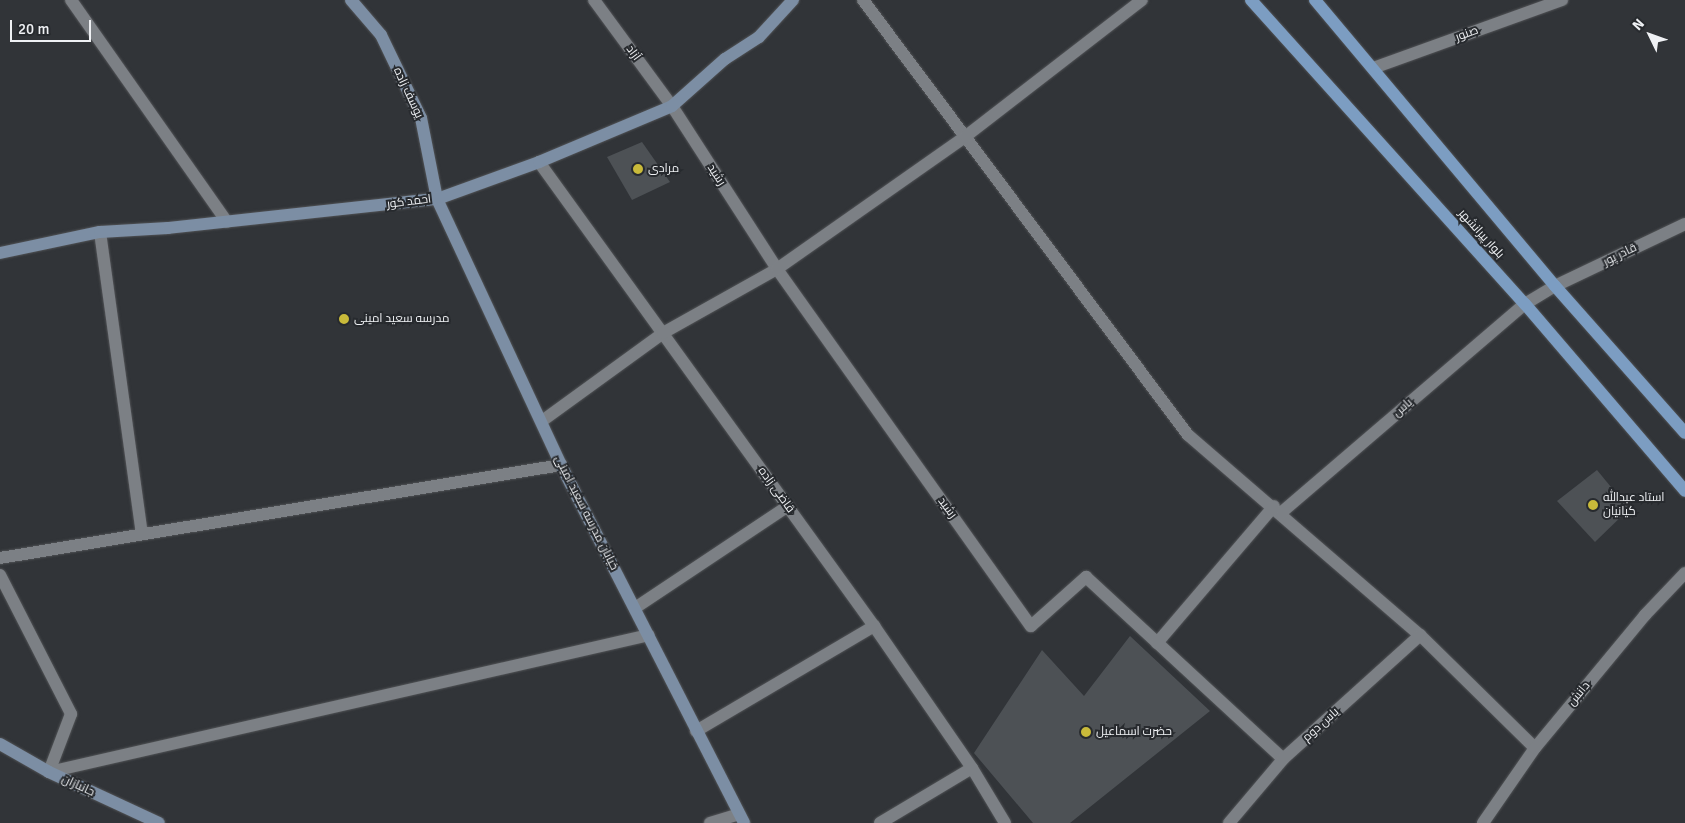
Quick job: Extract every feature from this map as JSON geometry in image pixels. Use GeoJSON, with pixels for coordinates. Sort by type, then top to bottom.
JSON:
{"type":"FeatureCollection","features":[{"type":"Feature","properties":{"kind":"main road","name":"بلوار پیرانشهر"},"geometry":{"type":"LineString","coordinates":[[1251,0],[1525,304],[1685,492]]}},
{"type":"Feature","properties":{"kind":"main road","name":"بلوار پیرانشهر"},"geometry":{"type":"LineString","coordinates":[[1315,0],[1555,286],[1685,433]]}},
{"type":"Feature","properties":{"kind":"street"},"geometry":{"type":"LineString","coordinates":[[71,0],[227,222]]}},
{"type":"Feature","properties":{"kind":"street","name":"یوسف زاده"},"geometry":{"type":"LineString","coordinates":[[351,0],[380,34],[421,118],[436,199]]}},
{"type":"Feature","properties":{"kind":"street","name":"آزاد"},"geometry":{"type":"LineString","coordinates":[[594,0],[672,106]]}},
{"type":"Feature","properties":{"kind":"street","name":"احمد کور"},"geometry":{"type":"LineString","coordinates":[[0,252],[100,232],[227,222],[436,199],[539,162],[672,106],[725,58],[759,37],[793,0]]}},
{"type":"Feature","properties":{"kind":"street"},"geometry":{"type":"LineString","coordinates":[[863,0],[1188,434],[1278,509],[1420,635],[1535,748]]}},
{"type":"Feature","properties":{"kind":"street"},"geometry":{"type":"LineString","coordinates":[[542,421],[663,333],[777,269],[966,136],[1142,0]]}},
{"type":"Feature","properties":{"kind":"street","name":"صنور"},"geometry":{"type":"LineString","coordinates":[[1373,68],[1562,0]]}},
{"type":"Feature","properties":{"kind":"street","name":"رشید"},"geometry":{"type":"LineString","coordinates":[[672,106],[777,269],[1031,626],[1086,577],[1283,759]]}},
{"type":"Feature","properties":{"kind":"street","name":"قاضی زاده"},"geometry":{"type":"LineString","coordinates":[[539,162],[874,626],[972,768],[1005,823]]}},
{"type":"Feature","properties":{"kind":"street","name":"خیابان مدرسه سعید امینی"},"geometry":{"type":"LineString","coordinates":[[436,199],[542,421],[561,465],[742,818]]}},
{"type":"Feature","properties":{"kind":"street","name":"قادر پور"},"geometry":{"type":"LineString","coordinates":[[1525,304],[1555,286],[1685,224]]}},
{"type":"Feature","properties":{"kind":"street"},"geometry":{"type":"LineString","coordinates":[[100,232],[142,534]]}},
{"type":"Feature","properties":{"kind":"street","name":"یاس"},"geometry":{"type":"LineString","coordinates":[[1157,643],[1278,509],[1525,304]]}},
{"type":"Feature","properties":{"kind":"street"},"geometry":{"type":"LineString","coordinates":[[0,558],[561,465]]}},
{"type":"Feature","properties":{"kind":"street"},"geometry":{"type":"LineString","coordinates":[[636,608],[788,506]]}},
{"type":"Feature","properties":{"kind":"street","name":"دانش"},"geometry":{"type":"LineString","coordinates":[[1483,823],[1535,748],[1645,616],[1685,573]]}},
{"type":"Feature","properties":{"kind":"street"},"geometry":{"type":"LineString","coordinates":[[0,575],[71,714],[49,772]]}},
{"type":"Feature","properties":{"kind":"street"},"geometry":{"type":"LineString","coordinates":[[696,731],[874,626]]}},
{"type":"Feature","properties":{"kind":"street"},"geometry":{"type":"LineString","coordinates":[[49,772],[649,635]]}},
{"type":"Feature","properties":{"kind":"street","name":"یاس دوم"},"geometry":{"type":"LineString","coordinates":[[1229,823],[1283,759],[1420,635]]}},
{"type":"Feature","properties":{"kind":"street","name":"جانبازان"},"geometry":{"type":"LineString","coordinates":[[0,744],[49,772],[159,823]]}},
{"type":"Feature","properties":{"kind":"street"},"geometry":{"type":"LineString","coordinates":[[880,823],[972,768]]}},
{"type":"Feature","properties":{"kind":"street"},"geometry":{"type":"LineString","coordinates":[[710,823],[742,818]]}},
{"type":"Feature","properties":{"kind":"building","name":"مرادی"},"geometry":{"type":"Polygon","coordinates":[[[642,142],[670,182],[632,200],[607,157],[642,142]]]}},
{"type":"Feature","properties":{"kind":"building","name":"استاد عبدالله کیانیان"},"geometry":{"type":"Polygon","coordinates":[[[1597,470],[1629,509],[1595,542],[1557,501],[1597,470]]]}},
{"type":"Feature","properties":{"kind":"building","name":"حضرت اسماعیل"},"geometry":{"type":"Polygon","coordinates":[[[1130,636],[1210,711],[1070,823],[1033,823],[974,753],[1042,650],[1084,696],[1130,636]]]}},
{"type":"Feature","properties":{"kind":"place","name":"مرادی"},"geometry":{"type":"Point","coordinates":[638,169]}},
{"type":"Feature","properties":{"kind":"place","name":"مدرسه سعید امینی"},"geometry":{"type":"Point","coordinates":[344,319]}},
{"type":"Feature","properties":{"kind":"place","name":"استاد عبدالله کیانیان"},"geometry":{"type":"Point","coordinates":[1593,505]}},
{"type":"Feature","properties":{"kind":"place","name":"حضرت اسماعیل"},"geometry":{"type":"Point","coordinates":[1086,732]}}]}
